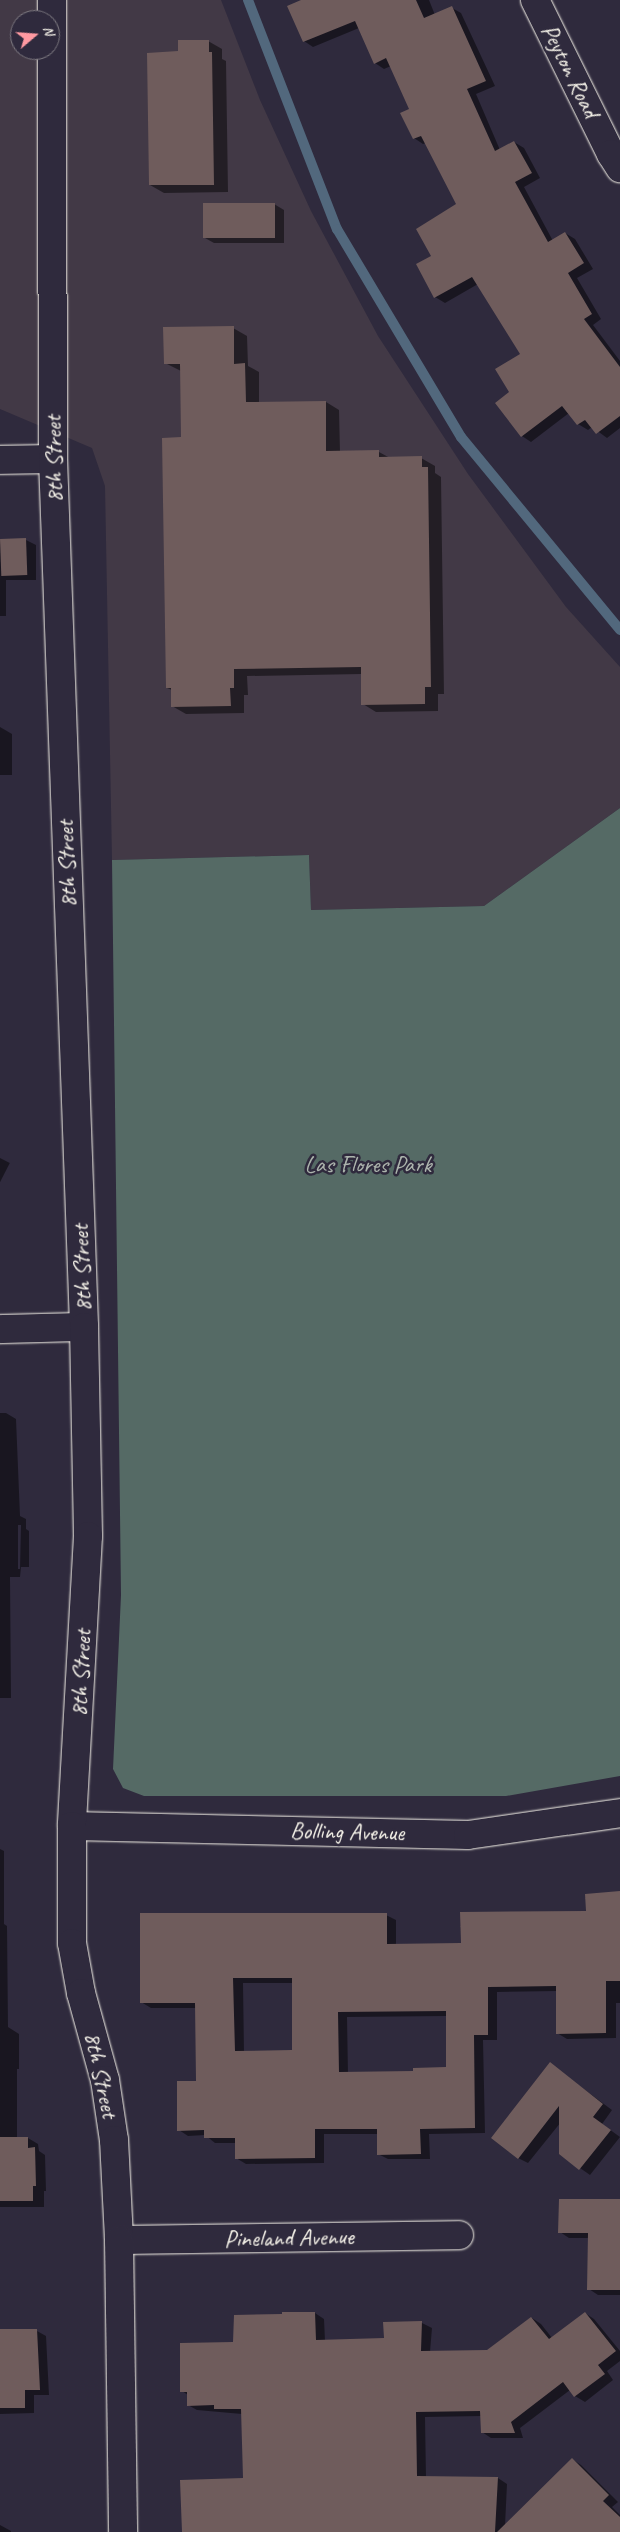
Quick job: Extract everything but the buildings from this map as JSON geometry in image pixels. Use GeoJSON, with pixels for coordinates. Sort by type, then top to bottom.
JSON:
{"type":"FeatureCollection","features":[{"type":"Feature","properties":{"kind":"street","name":"8th Street"},"geometry":{"type":"LineString","coordinates":[[52,0],[53,459],[84,1327],[88,1536],[72,1826],[72,1943],[81,1993],[105,2080],[114,2140],[119,2240],[123,2532]]}},
{"type":"Feature","properties":{"kind":"street","name":"Peyton Road"},"geometry":{"type":"LineString","coordinates":[[535,0],[611,154],[620,168]]}},
{"type":"Feature","properties":{"kind":"street"},"geometry":{"type":"LineString","coordinates":[[0,460],[53,459]]}},
{"type":"Feature","properties":{"kind":"street"},"geometry":{"type":"LineString","coordinates":[[0,1329],[84,1327]]}},
{"type":"Feature","properties":{"kind":"street","name":"Bolling Avenue"},"geometry":{"type":"LineString","coordinates":[[72,1826],[468,1835],[620,1813]]}},
{"type":"Feature","properties":{"kind":"street","name":"Pineland Avenue"},"geometry":{"type":"LineString","coordinates":[[119,2240],[459,2235]]}},
{"type":"Feature","properties":{"kind":"shaded area"},"geometry":{"type":"Polygon","coordinates":[[[0,0],[221,0],[260,100],[311,211],[378,336],[468,474],[566,607],[620,667],[620,808],[484,906],[311,910],[309,855],[112,860],[105,486],[92,448],[0,409],[0,0]]]}},
{"type":"Feature","properties":{"kind":"green space","name":"Las Flores Park"},"geometry":{"type":"Polygon","coordinates":[[[620,808],[620,1776],[506,1796],[144,1796],[123,1788],[113,1769],[121,1595],[112,860],[309,855],[311,910],[484,906],[620,808]]]}},
{"type":"Feature","properties":{"kind":"waterway"},"geometry":{"type":"LineString","coordinates":[[248,0],[337,229],[461,437],[620,630]]}}]}
